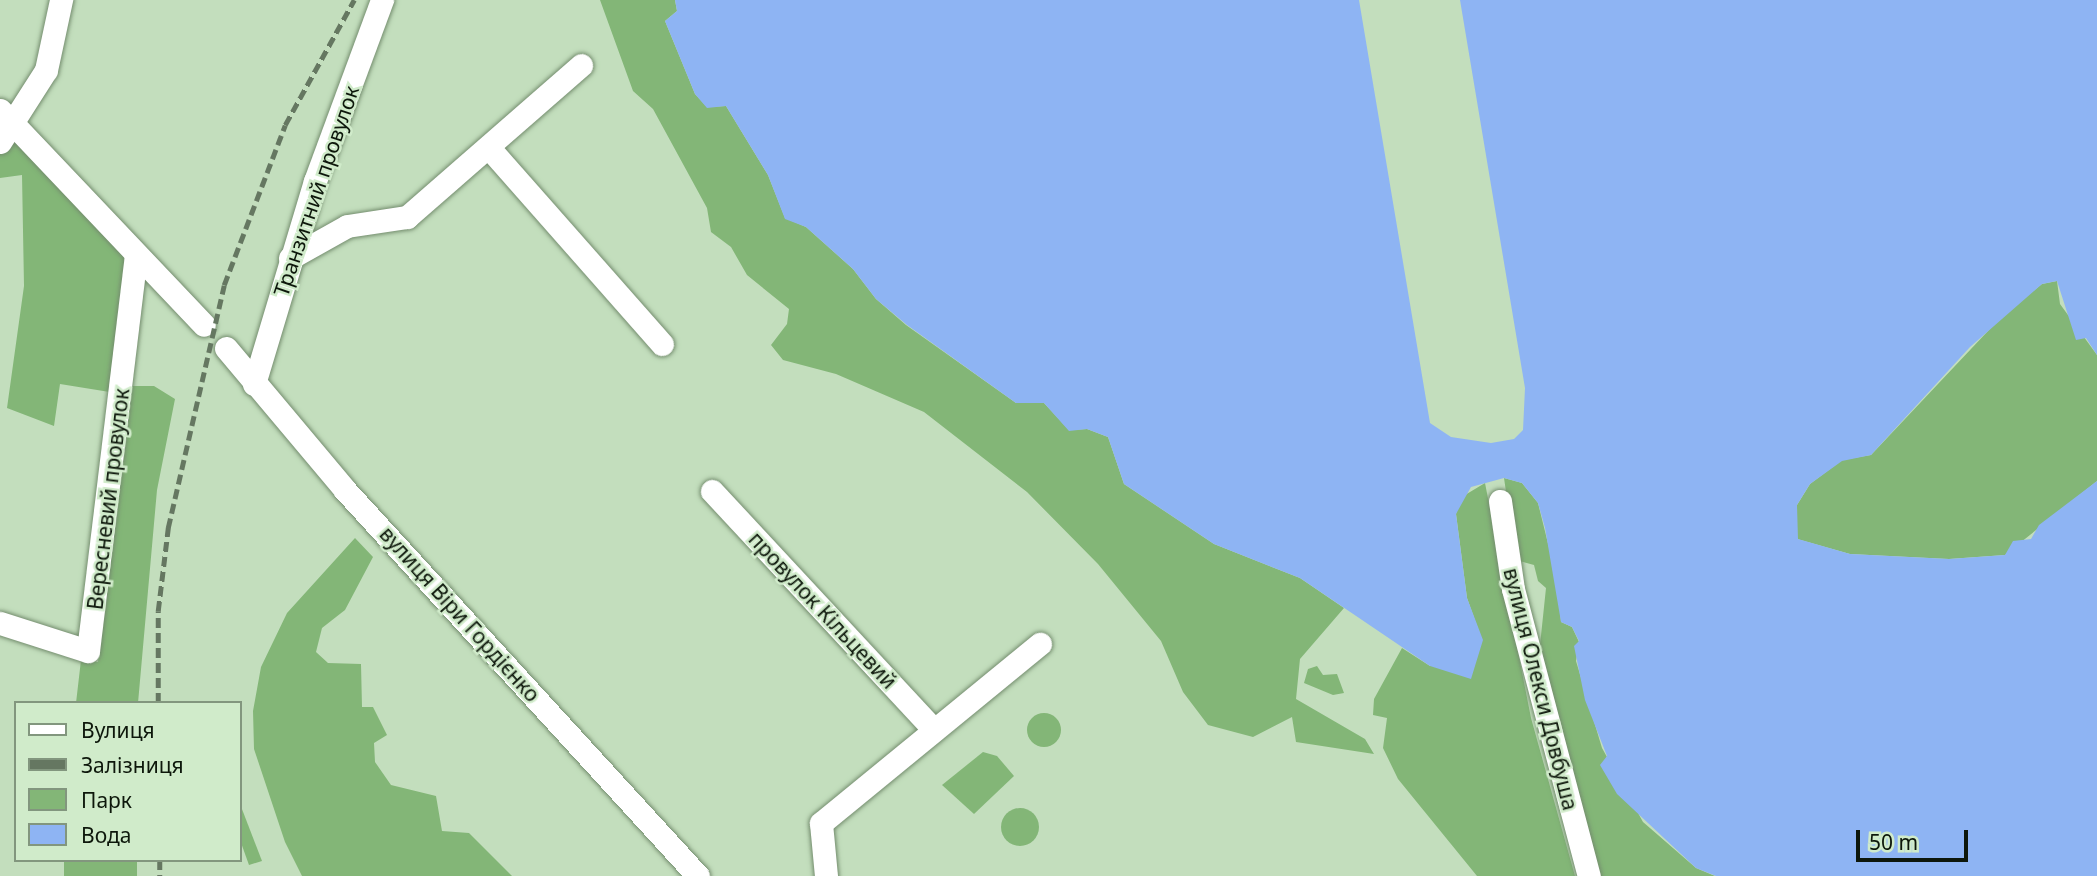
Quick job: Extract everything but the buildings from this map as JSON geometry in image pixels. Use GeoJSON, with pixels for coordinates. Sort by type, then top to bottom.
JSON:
{"type":"FeatureCollection","features":[{"type":"Feature","properties":{"kind":"street"},"geometry":{"type":"LineString","coordinates":[[0,142],[7,115],[38,82],[59,27],[61,0]]}},
{"type":"Feature","properties":{"kind":"street","name":"Транзитний провулок"},"geometry":{"type":"LineString","coordinates":[[254,384],[290,258],[368,27],[383,0]]}},
{"type":"Feature","properties":{"kind":"street"},"geometry":{"type":"LineString","coordinates":[[290,258],[347,226],[407,216],[490,149],[581,65]]}},
{"type":"Feature","properties":{"kind":"street"},"geometry":{"type":"LineString","coordinates":[[0,96],[20,93],[38,82]]}},
{"type":"Feature","properties":{"kind":"street"},"geometry":{"type":"LineString","coordinates":[[7,115],[204,325]]}},
{"type":"Feature","properties":{"kind":"street"},"geometry":{"type":"LineString","coordinates":[[490,149],[662,344]]}},
{"type":"Feature","properties":{"kind":"street","name":"Вересневий провулок"},"geometry":{"type":"LineString","coordinates":[[0,623],[88,651],[136,255]]}},
{"type":"Feature","properties":{"kind":"street","name":"вулиця Віри Гордієнко"},"geometry":{"type":"LineString","coordinates":[[226,348],[254,384],[698,876]]}},
{"type":"Feature","properties":{"kind":"street","name":"провулок Кільцевий"},"geometry":{"type":"LineString","coordinates":[[712,491],[934,730]]}},
{"type":"Feature","properties":{"kind":"street","name":"вулиця Олекси Довбуша"},"geometry":{"type":"LineString","coordinates":[[1500,501],[1513,589],[1589,876]]}},
{"type":"Feature","properties":{"kind":"street"},"geometry":{"type":"LineString","coordinates":[[826,876],[821,823],[1040,644]]}},
{"type":"Feature","properties":{"kind":"green space"},"geometry":{"type":"Polygon","coordinates":[[[600,0],[675,0],[677,11],[665,21],[695,94],[707,107],[726,106],[768,175],[785,218],[806,227],[853,269],[876,299],[906,325],[1016,403],[1044,403],[1069,430],[1087,429],[1108,437],[1124,484],[1214,544],[1300,578],[1344,608],[1300,659],[1296,699],[1365,739],[1374,754],[1296,742],[1292,717],[1253,737],[1208,725],[1183,692],[1161,641],[1098,564],[1027,492],[924,412],[836,374],[783,360],[771,345],[787,324],[789,309],[747,275],[731,247],[711,232],[707,208],[653,109],[633,91],[600,0]]]}},
{"type":"Feature","properties":{"kind":"green space"},"geometry":{"type":"Polygon","coordinates":[[[10,131],[136,255],[122,394],[60,384],[54,426],[7,408],[24,286],[22,175],[0,178],[0,142],[10,131]]]}},
{"type":"Feature","properties":{"kind":"green space"},"geometry":{"type":"Polygon","coordinates":[[[2057,281],[2060,304],[2097,355],[2097,481],[2005,555],[1949,559],[1850,554],[1797,539],[1797,505],[1810,484],[1842,460],[1871,455],[2004,314],[2042,284],[2057,281]]]}},
{"type":"Feature","properties":{"kind":"green space"},"geometry":{"type":"Polygon","coordinates":[[[130,386],[154,386],[175,399],[157,490],[138,701],[76,701],[81,660],[98,662],[130,386]]]}},
{"type":"Feature","properties":{"kind":"green space"},"geometry":{"type":"Polygon","coordinates":[[[1504,478],[1522,483],[1538,503],[1558,584],[1561,622],[1572,627],[1579,642],[1576,661],[1602,748],[1643,822],[1696,868],[1715,876],[1600,876],[1540,645],[1546,588],[1538,581],[1534,565],[1516,560],[1504,478]]]}},
{"type":"Feature","properties":{"kind":"green space"},"geometry":{"type":"Polygon","coordinates":[[[1485,483],[1531,718],[1575,876],[1477,876],[1398,779],[1383,748],[1387,718],[1373,715],[1374,699],[1402,648],[1430,666],[1482,640],[1467,598],[1456,514],[1460,498],[1485,483]]]}},
{"type":"Feature","properties":{"kind":"green space"},"geometry":{"type":"Polygon","coordinates":[[[355,538],[373,557],[345,610],[322,628],[316,652],[328,663],[361,664],[362,707],[373,707],[387,735],[374,743],[375,762],[391,785],[436,796],[442,831],[469,833],[512,876],[302,876],[285,842],[254,749],[253,711],[261,667],[287,613],[355,538]]]}},
{"type":"Feature","properties":{"kind":"green space"},"geometry":{"type":"Polygon","coordinates":[[[1317,666],[1323,675],[1337,674],[1344,693],[1333,695],[1304,683],[1308,669],[1317,666]]]}},
{"type":"Feature","properties":{"kind":"green space"},"geometry":{"type":"Polygon","coordinates":[[[1044,713],[1056,718],[1061,730],[1056,742],[1044,747],[1032,742],[1027,730],[1032,718],[1044,713]]]}},
{"type":"Feature","properties":{"kind":"green space"},"geometry":{"type":"Polygon","coordinates":[[[983,752],[997,756],[1014,776],[974,814],[942,785],[983,752]]]}},
{"type":"Feature","properties":{"kind":"green space"},"geometry":{"type":"Polygon","coordinates":[[[1020,808],[1033,814],[1039,827],[1033,840],[1020,846],[1007,840],[1001,827],[1007,814],[1020,808]]]}},
{"type":"Feature","properties":{"kind":"green space"},"geometry":{"type":"Polygon","coordinates":[[[242,809],[262,861],[249,865],[242,846],[242,809]]]}},
{"type":"Feature","properties":{"kind":"green space"},"geometry":{"type":"Polygon","coordinates":[[[64,862],[137,862],[137,876],[64,876],[64,862]]]}},
{"type":"Feature","properties":{"kind":"water"},"geometry":{"type":"Polygon","coordinates":[[[675,0],[1359,0],[1430,423],[1451,437],[1491,443],[1514,439],[1523,430],[1525,388],[1460,0],[2097,0],[2097,355],[2086,338],[2076,340],[2057,281],[2042,284],[1970,347],[1871,455],[1842,461],[1810,484],[1797,505],[1798,539],[1850,554],[1949,559],[2005,555],[2013,541],[2031,539],[2039,525],[2097,481],[2097,876],[1716,876],[1696,868],[1617,794],[1600,765],[1607,756],[1585,700],[1574,646],[1579,641],[1572,627],[1561,622],[1545,528],[1538,503],[1522,483],[1504,478],[1471,487],[1456,514],[1467,598],[1483,640],[1471,679],[1430,666],[1300,578],[1214,544],[1124,484],[1108,437],[1087,429],[1069,431],[1044,403],[1016,403],[907,325],[876,299],[853,269],[806,227],[785,219],[768,175],[726,106],[707,108],[695,94],[665,21],[677,11],[675,0]]]}},
{"type":"Feature","properties":{"kind":"railway"},"geometry":{"type":"LineString","coordinates":[[158,701],[158,611],[168,528],[224,285],[285,125],[354,0]]}},
{"type":"Feature","properties":{"kind":"railway"},"geometry":{"type":"LineString","coordinates":[[160,862],[160,876]]}}]}
